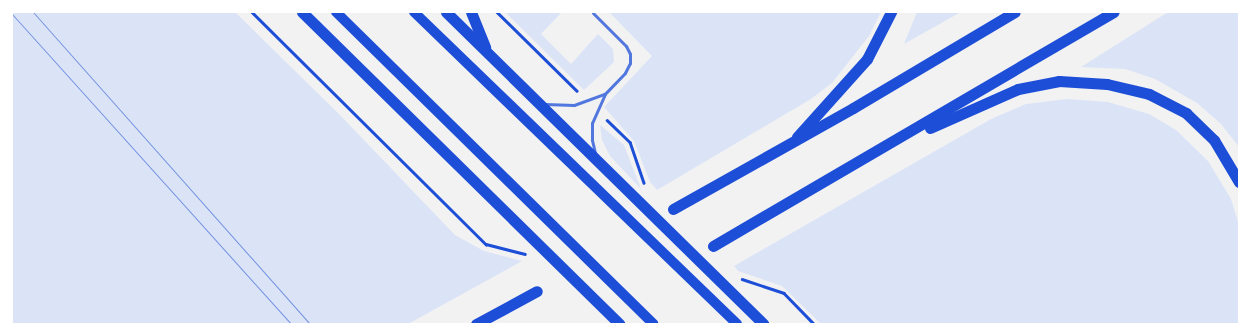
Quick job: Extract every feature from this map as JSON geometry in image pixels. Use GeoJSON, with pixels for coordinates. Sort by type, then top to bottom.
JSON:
{"type":"FeatureCollection","features":[{"type":"Feature","properties":{"kind":"highway"},"geometry":{"type":"LineString","coordinates":[[302,12],[619,324]]}},
{"type":"Feature","properties":{"kind":"highway"},"geometry":{"type":"LineString","coordinates":[[446,12],[764,324]]}},
{"type":"Feature","properties":{"kind":"highway"},"geometry":{"type":"LineString","coordinates":[[471,12],[488,53]]}},
{"type":"Feature","properties":{"kind":"highway"},"geometry":{"type":"LineString","coordinates":[[791,144],[867,60],[891,12]]}},
{"type":"Feature","properties":{"kind":"highway"},"geometry":{"type":"LineString","coordinates":[[673,209],[791,144],[1015,12]]}},
{"type":"Feature","properties":{"kind":"highway"},"geometry":{"type":"LineString","coordinates":[[713,246],[1114,12]]}},
{"type":"Feature","properties":{"kind":"highway"},"geometry":{"type":"LineString","coordinates":[[878,151],[1018,89],[1059,81],[1107,84],[1149,94],[1186,113],[1214,140],[1239,182]]}},
{"type":"Feature","properties":{"kind":"highway"},"geometry":{"type":"LineString","coordinates":[[476,324],[537,291]]}},
{"type":"Feature","properties":{"kind":"main road"},"geometry":{"type":"LineString","coordinates":[[336,12],[654,324]]}},
{"type":"Feature","properties":{"kind":"main road"},"geometry":{"type":"LineString","coordinates":[[414,12],[737,324]]}},
{"type":"Feature","properties":{"kind":"lane"},"geometry":{"type":"LineString","coordinates":[[593,13],[626,46],[630,54],[630,63],[625,73],[605,94],[596,109],[592,123],[592,140],[597,160]]}},
{"type":"Feature","properties":{"kind":"lane"},"geometry":{"type":"LineString","coordinates":[[540,104],[568,105],[588,101],[605,94]]}},
{"type":"Feature","properties":{"kind":"path"},"geometry":{"type":"LineString","coordinates":[[252,12],[486,244],[524,254],[530,259]]}},
{"type":"Feature","properties":{"kind":"path"},"geometry":{"type":"LineString","coordinates":[[497,12],[588,101]]}},
{"type":"Feature","properties":{"kind":"path"},"geometry":{"type":"LineString","coordinates":[[596,109],[630,142],[645,186]]}},
{"type":"Feature","properties":{"kind":"path"},"geometry":{"type":"LineString","coordinates":[[734,276],[784,294],[814,324]]}},
{"type":"Feature","properties":{"kind":"shaded area"},"geometry":{"type":"Polygon","coordinates":[[[12,12],[235,12],[340,115],[455,235],[484,251],[522,261],[408,324],[12,324],[12,12]]]}},
{"type":"Feature","properties":{"kind":"shaded area"},"geometry":{"type":"Polygon","coordinates":[[[505,12],[562,12],[541,34],[571,64],[598,34],[613,49],[614,62],[584,90],[505,12]]]}},
{"type":"Feature","properties":{"kind":"shaded area"},"geometry":{"type":"Polygon","coordinates":[[[609,12],[881,12],[869,36],[832,83],[811,99],[657,190],[650,182],[634,141],[604,107],[652,56],[609,12]]]}},
{"type":"Feature","properties":{"kind":"shaded area"},"geometry":{"type":"Polygon","coordinates":[[[917,12],[961,12],[904,44],[917,12]]]}},
{"type":"Feature","properties":{"kind":"shaded area"},"geometry":{"type":"Polygon","coordinates":[[[1168,12],[1239,12],[1239,147],[1221,124],[1197,103],[1155,79],[1125,69],[1081,67],[1168,12]]]}},
{"type":"Feature","properties":{"kind":"shaded area"},"geometry":{"type":"Polygon","coordinates":[[[1067,99],[1108,102],[1149,114],[1176,130],[1208,161],[1231,199],[1239,225],[1239,324],[821,324],[782,286],[738,271],[734,266],[993,118],[1026,104],[1067,99]]]}},
{"type":"Feature","properties":{"kind":"shaded area"},"geometry":{"type":"Polygon","coordinates":[[[600,125],[624,145],[641,189],[610,156],[602,140],[600,125]]]}},
{"type":"Feature","properties":{"kind":"tram line"},"geometry":{"type":"LineString","coordinates":[[33,12],[310,324]]}},
{"type":"Feature","properties":{"kind":"tram line"},"geometry":{"type":"LineString","coordinates":[[12,14],[291,324]]}}]}
